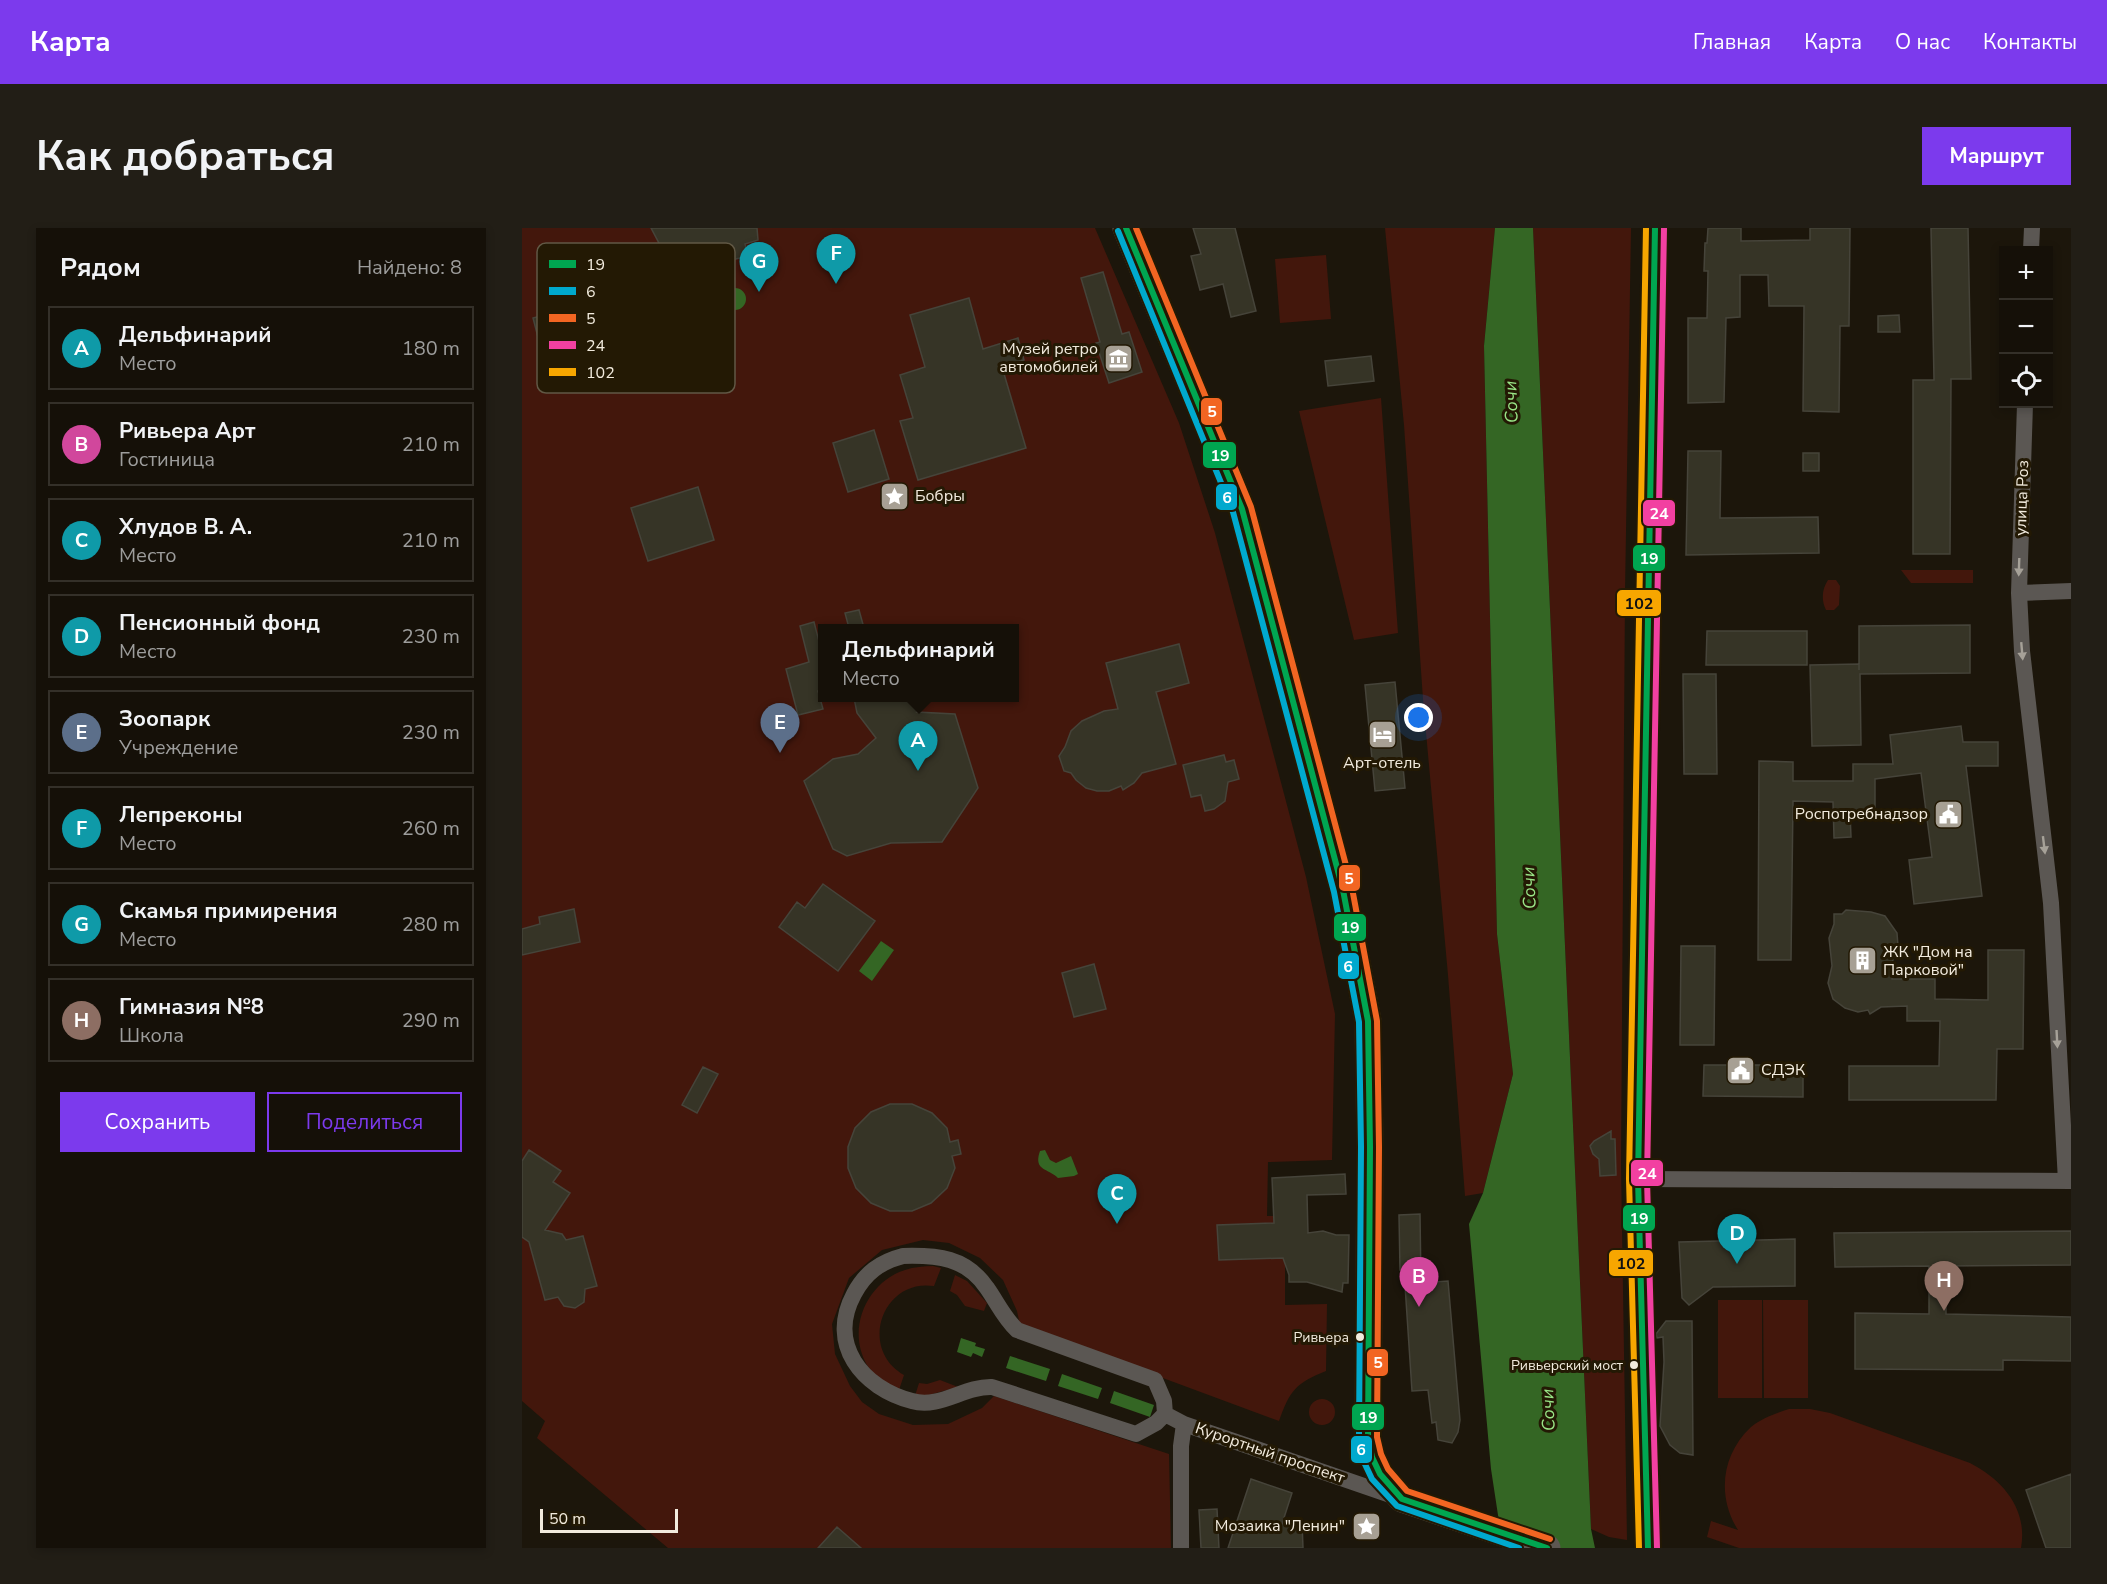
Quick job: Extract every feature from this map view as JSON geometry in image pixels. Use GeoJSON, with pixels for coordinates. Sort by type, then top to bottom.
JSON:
{"type":"FeatureCollection","features":[{"type":"Feature","properties":{"kind":"main road"},"geometry":{"type":"LineString","coordinates":[[1126,228],[1242,508],[1343,890],[1368,1021],[1370,1147],[1368,1438],[1372,1456],[1380,1474],[1402,1499]]}},
{"type":"Feature","properties":{"kind":"main road"},"geometry":{"type":"LineString","coordinates":[[1648,1548],[1638,1179],[1655,228]]}},
{"type":"Feature","properties":{"kind":"main road","name":"Курортный проспект"},"geometry":{"type":"LineString","coordinates":[[1402,1499],[1547,1548]]}},
{"type":"Feature","properties":{"kind":"street"},"geometry":{"type":"LineString","coordinates":[[2031,246],[2032,228]]}},
{"type":"Feature","properties":{"kind":"street","name":"улица Роз"},"geometry":{"type":"LineString","coordinates":[[2025,408],[2019,593],[2022,651],[2051,903],[2068,1181]]}},
{"type":"Feature","properties":{"kind":"street"},"geometry":{"type":"LineString","coordinates":[[2019,593],[2071,591]]}},
{"type":"Feature","properties":{"kind":"street"},"geometry":{"type":"LineString","coordinates":[[1638,1179],[2068,1181]]}},
{"type":"Feature","properties":{"kind":"street"},"geometry":{"type":"LineString","coordinates":[[933,1256],[954,1260],[976,1275],[1017,1330],[1155,1380],[1164,1401],[1165,1414],[1156,1423],[1136,1434],[992,1387],[976,1388],[932,1402],[917,1403],[900,1398],[878,1386],[850,1356],[844,1338],[844,1322],[849,1302],[860,1282],[869,1272],[894,1258],[933,1256]]}},
{"type":"Feature","properties":{"kind":"street","name":"Курортный проспект"},"geometry":{"type":"LineString","coordinates":[[1165,1414],[1184,1424],[1402,1499]]}},
{"type":"Feature","properties":{"kind":"street"},"geometry":{"type":"LineString","coordinates":[[1180,1548],[1181,1446],[1184,1424]]}},
{"type":"Feature","properties":{"kind":"shaded area"},"geometry":{"type":"Polygon","coordinates":[[[522,228],[1095,228],[1179,423],[1215,533],[1306,877],[1335,1014],[1332,1160],[1268,1162],[1267,1216],[1285,1216],[1285,1305],[1327,1304],[1326,1371],[1295,1389],[1279,1421],[1020,1325],[1017,1311],[1003,1280],[980,1258],[949,1243],[923,1240],[882,1250],[849,1278],[832,1324],[835,1354],[850,1386],[862,1402],[879,1414],[913,1425],[948,1424],[982,1408],[994,1396],[1169,1454],[1171,1548],[668,1548],[537,1438],[545,1421],[522,1401],[522,228]]]}},
{"type":"Feature","properties":{"kind":"shaded area"},"geometry":{"type":"Polygon","coordinates":[[[1385,228],[1495,228],[1484,346],[1497,934],[1513,1074],[1483,1193],[1465,1196],[1423,699],[1404,425],[1385,228]]]}},
{"type":"Feature","properties":{"kind":"shaded area"},"geometry":{"type":"Polygon","coordinates":[[[1533,228],[1631,228],[1625,593],[1621,1165],[1627,1540],[1609,1537],[1591,1529],[1533,228]]]}},
{"type":"Feature","properties":{"kind":"shaded area"},"geometry":{"type":"Polygon","coordinates":[[[1326,255],[1331,319],[1280,323],[1275,259],[1326,255]]]}},
{"type":"Feature","properties":{"kind":"shaded area"},"geometry":{"type":"Polygon","coordinates":[[[1381,398],[1398,633],[1354,640],[1299,411],[1381,398]]]}},
{"type":"Feature","properties":{"kind":"shaded area"},"geometry":{"type":"Polygon","coordinates":[[[1901,570],[1973,570],[1973,583],[1911,583],[1901,570]]]}},
{"type":"Feature","properties":{"kind":"shaded area"},"geometry":{"type":"Polygon","coordinates":[[[1828,580],[1836,580],[1840,586],[1839,605],[1834,610],[1826,610],[1823,602],[1823,591],[1828,580]]]}},
{"type":"Feature","properties":{"kind":"shaded area"},"geometry":{"type":"Polygon","coordinates":[[[933,1266],[941,1268],[934,1286],[916,1286],[901,1293],[890,1304],[882,1318],[880,1333],[882,1349],[890,1363],[904,1375],[898,1393],[877,1377],[867,1365],[861,1351],[860,1322],[864,1308],[880,1285],[905,1270],[933,1266]]]}},
{"type":"Feature","properties":{"kind":"shaded area"},"geometry":{"type":"Polygon","coordinates":[[[955,1275],[967,1281],[987,1303],[984,1311],[965,1306],[957,1295],[950,1291],[955,1275]]]}},
{"type":"Feature","properties":{"kind":"shaded area"},"geometry":{"type":"Polygon","coordinates":[[[1718,1300],[1762,1300],[1762,1398],[1718,1398],[1718,1300]]]}},
{"type":"Feature","properties":{"kind":"shaded area"},"geometry":{"type":"Polygon","coordinates":[[[1763,1300],[1808,1300],[1808,1398],[1764,1398],[1763,1300]]]}},
{"type":"Feature","properties":{"kind":"shaded area"},"geometry":{"type":"Polygon","coordinates":[[[940,1380],[958,1387],[914,1399],[919,1383],[927,1384],[940,1380]]]}},
{"type":"Feature","properties":{"kind":"shaded area"},"geometry":{"type":"Polygon","coordinates":[[[1322,1399],[1332,1402],[1335,1412],[1332,1422],[1322,1425],[1312,1422],[1309,1412],[1312,1402],[1322,1399]]]}},
{"type":"Feature","properties":{"kind":"shaded area"},"geometry":{"type":"Polygon","coordinates":[[[1789,1409],[1810,1409],[1830,1413],[1970,1463],[1982,1470],[2002,1487],[2017,1508],[2021,1521],[2021,1548],[1739,1548],[1707,1537],[1711,1521],[1738,1530],[1731,1517],[1725,1490],[1725,1477],[1733,1450],[1751,1427],[1774,1414],[1789,1409]]]}},
{"type":"Feature","properties":{"kind":"water","name":"Сочи"},"geometry":{"type":"Polygon","coordinates":[[[1495,228],[1533,228],[1591,1529],[1595,1548],[1503,1548],[1491,1469],[1469,1224],[1483,1193],[1513,1074],[1497,934],[1484,346],[1495,228]]]}},
{"type":"Feature","properties":{"kind":"water"},"geometry":{"type":"Polygon","coordinates":[[[735,288],[743,291],[745,295],[743,307],[735,310],[735,288]]]}},
{"type":"Feature","properties":{"kind":"water"},"geometry":{"type":"Polygon","coordinates":[[[881,941],[894,950],[872,981],[859,971],[881,941]]]}},
{"type":"Feature","properties":{"kind":"water"},"geometry":{"type":"Polygon","coordinates":[[[1045,1150],[1050,1160],[1056,1163],[1071,1156],[1078,1174],[1058,1178],[1040,1166],[1038,1157],[1040,1151],[1045,1150]]]}},
{"type":"Feature","properties":{"kind":"water"},"geometry":{"type":"Polygon","coordinates":[[[961,1338],[985,1349],[982,1357],[973,1353],[971,1357],[957,1352],[961,1338]]]}},
{"type":"Feature","properties":{"kind":"water"},"geometry":{"type":"Polygon","coordinates":[[[1010,1356],[1050,1369],[1046,1381],[1006,1368],[1010,1356]]]}},
{"type":"Feature","properties":{"kind":"water"},"geometry":{"type":"Polygon","coordinates":[[[1062,1374],[1102,1388],[1098,1399],[1058,1386],[1062,1374]]]}},
{"type":"Feature","properties":{"kind":"water"},"geometry":{"type":"Polygon","coordinates":[[[1114,1391],[1154,1405],[1150,1417],[1110,1403],[1114,1391]]]}},
{"type":"Feature","properties":{"kind":"building"},"geometry":{"type":"Polygon","coordinates":[[[651,228],[757,228],[758,240],[745,244],[748,256],[735,259],[735,243],[659,243],[651,228]]]}},
{"type":"Feature","properties":{"kind":"building"},"geometry":{"type":"Polygon","coordinates":[[[1193,228],[1235,228],[1256,311],[1231,317],[1223,284],[1200,290],[1191,256],[1201,254],[1193,228]]]}},
{"type":"Feature","properties":{"kind":"building"},"geometry":{"type":"Polygon","coordinates":[[[1708,228],[1741,228],[1741,241],[1810,240],[1810,228],[1850,228],[1849,326],[1840,326],[1839,412],[1803,411],[1804,306],[1769,306],[1768,275],[1740,275],[1740,317],[1726,318],[1724,402],[1688,403],[1688,318],[1707,318],[1708,271],[1704,271],[1708,228]]]}},
{"type":"Feature","properties":{"kind":"building"},"geometry":{"type":"Polygon","coordinates":[[[1931,228],[1968,228],[1971,379],[1951,379],[1950,554],[1913,554],[1913,380],[1934,380],[1931,228]]]}},
{"type":"Feature","properties":{"kind":"building"},"geometry":{"type":"Polygon","coordinates":[[[1103,272],[1122,334],[1129,332],[1142,372],[1109,383],[1096,343],[1100,342],[1081,278],[1103,272]]]}},
{"type":"Feature","properties":{"kind":"building"},"geometry":{"type":"Polygon","coordinates":[[[969,298],[983,349],[1018,338],[1024,360],[1002,367],[1026,448],[918,480],[900,421],[913,418],[900,375],[925,367],[910,315],[969,298]]]}},
{"type":"Feature","properties":{"kind":"building"},"geometry":{"type":"Polygon","coordinates":[[[1899,315],[1900,332],[1878,332],[1878,316],[1899,315]]]}},
{"type":"Feature","properties":{"kind":"building"},"geometry":{"type":"Polygon","coordinates":[[[537,317],[537,333],[533,318],[537,317]]]}},
{"type":"Feature","properties":{"kind":"building"},"geometry":{"type":"Polygon","coordinates":[[[1371,356],[1374,381],[1328,386],[1325,361],[1371,356]]]}},
{"type":"Feature","properties":{"kind":"building"},"geometry":{"type":"Polygon","coordinates":[[[874,430],[889,479],[848,492],[833,443],[874,430]]]}},
{"type":"Feature","properties":{"kind":"building"},"geometry":{"type":"Polygon","coordinates":[[[1688,451],[1721,451],[1720,518],[1818,517],[1819,553],[1686,555],[1688,451]]]}},
{"type":"Feature","properties":{"kind":"building"},"geometry":{"type":"Polygon","coordinates":[[[1803,453],[1819,453],[1819,471],[1803,471],[1803,453]]]}},
{"type":"Feature","properties":{"kind":"building"},"geometry":{"type":"Polygon","coordinates":[[[698,487],[714,540],[648,561],[631,508],[698,487]]]}},
{"type":"Feature","properties":{"kind":"building"},"geometry":{"type":"Polygon","coordinates":[[[859,610],[863,624],[848,624],[845,613],[859,610]]]}},
{"type":"Feature","properties":{"kind":"building"},"geometry":{"type":"Polygon","coordinates":[[[814,622],[818,638],[818,702],[821,702],[823,709],[798,715],[786,669],[809,662],[800,626],[814,622]]]}},
{"type":"Feature","properties":{"kind":"building"},"geometry":{"type":"Polygon","coordinates":[[[1970,625],[1970,673],[1860,674],[1861,745],[1812,746],[1810,665],[1859,664],[1859,626],[1970,625]]]}},
{"type":"Feature","properties":{"kind":"building"},"geometry":{"type":"Polygon","coordinates":[[[1707,631],[1807,631],[1807,665],[1706,665],[1707,631]]]}},
{"type":"Feature","properties":{"kind":"building"},"geometry":{"type":"Polygon","coordinates":[[[1179,644],[1189,683],[1156,692],[1176,764],[1142,773],[1134,783],[1123,790],[1121,786],[1109,791],[1086,788],[1071,773],[1064,771],[1059,756],[1071,731],[1082,721],[1104,711],[1118,709],[1106,663],[1179,644]]]}},
{"type":"Feature","properties":{"kind":"building"},"geometry":{"type":"Polygon","coordinates":[[[1683,674],[1716,674],[1717,774],[1684,774],[1683,674]]]}},
{"type":"Feature","properties":{"kind":"building"},"geometry":{"type":"Polygon","coordinates":[[[1395,682],[1405,788],[1375,791],[1365,685],[1395,682]]]}},
{"type":"Feature","properties":{"kind":"building"},"geometry":{"type":"Polygon","coordinates":[[[855,702],[927,702],[917,712],[955,714],[978,788],[942,842],[891,843],[847,856],[833,849],[804,781],[833,759],[858,754],[876,738],[857,713],[855,702]]]}},
{"type":"Feature","properties":{"kind":"building"},"geometry":{"type":"Polygon","coordinates":[[[1961,726],[1963,742],[1998,742],[1998,766],[1966,766],[1982,896],[1914,904],[1909,860],[1932,857],[1921,773],[1875,779],[1875,812],[1850,812],[1851,837],[1834,838],[1833,802],[1793,801],[1791,960],[1758,960],[1759,761],[1793,762],[1793,781],[1853,781],[1853,764],[1893,764],[1890,735],[1961,726]]]}},
{"type":"Feature","properties":{"kind":"building"},"geometry":{"type":"Polygon","coordinates":[[[1224,755],[1226,762],[1234,760],[1239,779],[1228,782],[1225,801],[1214,809],[1205,811],[1201,795],[1191,797],[1183,765],[1224,755]]]}},
{"type":"Feature","properties":{"kind":"building"},"geometry":{"type":"Polygon","coordinates":[[[823,884],[875,921],[838,971],[779,927],[797,902],[805,908],[823,884]]]}},
{"type":"Feature","properties":{"kind":"building"},"geometry":{"type":"Polygon","coordinates":[[[574,909],[580,942],[522,955],[522,929],[540,924],[539,917],[574,909]]]}},
{"type":"Feature","properties":{"kind":"building"},"geometry":{"type":"Polygon","coordinates":[[[1846,910],[1871,912],[1885,916],[1897,933],[1898,946],[1893,956],[1892,979],[1935,979],[1935,999],[1988,1000],[1988,950],[2024,950],[2023,1049],[1997,1049],[1996,1100],[1849,1100],[1849,1066],[1939,1066],[1940,1021],[1907,1021],[1907,1006],[1881,1007],[1870,1014],[1868,1010],[1858,1012],[1845,1008],[1833,999],[1828,983],[1832,966],[1829,938],[1834,924],[1834,914],[1842,914],[1846,910]]]}},
{"type":"Feature","properties":{"kind":"building"},"geometry":{"type":"Polygon","coordinates":[[[1681,946],[1715,946],[1714,1045],[1680,1045],[1681,946]]]}},
{"type":"Feature","properties":{"kind":"building"},"geometry":{"type":"Polygon","coordinates":[[[1094,964],[1106,1009],[1074,1017],[1062,973],[1094,964]]]}},
{"type":"Feature","properties":{"kind":"building"},"geometry":{"type":"Polygon","coordinates":[[[1704,1065],[1803,1065],[1803,1097],[1703,1096],[1704,1065]]]}},
{"type":"Feature","properties":{"kind":"building"},"geometry":{"type":"Polygon","coordinates":[[[703,1067],[718,1074],[697,1113],[682,1105],[703,1067]]]}},
{"type":"Feature","properties":{"kind":"building"},"geometry":{"type":"Polygon","coordinates":[[[890,1104],[912,1104],[932,1113],[947,1128],[950,1142],[958,1140],[961,1154],[952,1156],[955,1168],[947,1188],[931,1203],[912,1211],[890,1211],[871,1203],[856,1188],[848,1168],[848,1147],[855,1128],[871,1112],[890,1104]]]}},
{"type":"Feature","properties":{"kind":"building"},"geometry":{"type":"Polygon","coordinates":[[[1611,1131],[1611,1139],[1615,1139],[1616,1175],[1600,1176],[1599,1159],[1593,1154],[1590,1146],[1611,1131]]]}},
{"type":"Feature","properties":{"kind":"building"},"geometry":{"type":"Polygon","coordinates":[[[529,1150],[561,1171],[553,1182],[570,1193],[545,1230],[562,1234],[566,1240],[583,1236],[597,1286],[585,1289],[584,1302],[575,1308],[564,1306],[558,1297],[545,1300],[529,1242],[522,1237],[522,1161],[529,1150]]]}},
{"type":"Feature","properties":{"kind":"building"},"geometry":{"type":"Polygon","coordinates":[[[1345,1174],[1346,1194],[1307,1195],[1308,1233],[1323,1231],[1336,1235],[1349,1235],[1348,1283],[1343,1283],[1342,1292],[1307,1282],[1289,1282],[1283,1258],[1219,1260],[1217,1225],[1274,1223],[1272,1178],[1345,1174]]]}},
{"type":"Feature","properties":{"kind":"building"},"geometry":{"type":"Polygon","coordinates":[[[1420,1214],[1421,1283],[1448,1281],[1460,1420],[1458,1432],[1452,1443],[1438,1440],[1436,1422],[1432,1423],[1428,1390],[1412,1391],[1404,1270],[1400,1270],[1399,1215],[1420,1214]]]}},
{"type":"Feature","properties":{"kind":"building"},"geometry":{"type":"Polygon","coordinates":[[[2071,1231],[2071,1265],[1946,1266],[1946,1314],[2071,1317],[2071,1361],[2003,1360],[2003,1370],[1855,1369],[1855,1313],[1929,1314],[1929,1266],[1835,1267],[1834,1233],[2071,1231]]]}},
{"type":"Feature","properties":{"kind":"building"},"geometry":{"type":"Polygon","coordinates":[[[1795,1239],[1795,1286],[1713,1287],[1689,1305],[1682,1298],[1679,1242],[1795,1239]]]}},
{"type":"Feature","properties":{"kind":"building"},"geometry":{"type":"Polygon","coordinates":[[[1666,1321],[1692,1321],[1693,1455],[1680,1453],[1670,1445],[1660,1426],[1664,1362],[1663,1337],[1657,1338],[1656,1334],[1666,1321]]]}},
{"type":"Feature","properties":{"kind":"building"},"geometry":{"type":"Polygon","coordinates":[[[2071,1474],[2071,1548],[2046,1548],[2026,1490],[2071,1474]]]}},
{"type":"Feature","properties":{"kind":"building"},"geometry":{"type":"Polygon","coordinates":[[[1251,1479],[1292,1493],[1282,1524],[1302,1522],[1303,1548],[1228,1548],[1251,1479]]]}},
{"type":"Feature","properties":{"kind":"building"},"geometry":{"type":"Polygon","coordinates":[[[1217,1509],[1219,1548],[1201,1548],[1199,1510],[1217,1509]]]}},
{"type":"Feature","properties":{"kind":"building"},"geometry":{"type":"Polygon","coordinates":[[[837,1527],[861,1548],[818,1548],[837,1527]]]}},
{"type":"Feature","properties":{"kind":"transit line","name":"19"},"geometry":{"type":"LineString","coordinates":[[1126,228],[1242,509],[1343,890],[1368,1021],[1370,1147],[1368,1438],[1372,1457],[1380,1474],[1402,1499],[1547,1548]]}},
{"type":"Feature","properties":{"kind":"transit line","name":"5"},"geometry":{"type":"LineString","coordinates":[[1136,228],[1251,507],[1352,888],[1377,1021],[1379,1147],[1377,1437],[1381,1454],[1388,1469],[1407,1491],[1550,1539]]}},
{"type":"Feature","properties":{"kind":"transit line","name":"102"},"geometry":{"type":"LineString","coordinates":[[1639,1548],[1629,1179],[1646,228]]}},
{"type":"Feature","properties":{"kind":"transit line","name":"19"},"geometry":{"type":"LineString","coordinates":[[1648,1548],[1638,1179],[1655,228]]}},
{"type":"Feature","properties":{"kind":"transit line","name":"24"},"geometry":{"type":"LineString","coordinates":[[1657,1548],[1647,1179],[1664,228]]}},
{"type":"Feature","properties":{"kind":"transit line","name":"6"},"geometry":{"type":"LineString","coordinates":[[1118,231],[1233,512],[1334,892],[1359,1022],[1361,1147],[1359,1438],[1363,1460],[1372,1479],[1397,1506],[1519,1548]]}},
{"type":"Feature","properties":{"kind":"place","name":"Лепреконы"},"geometry":{"type":"Point","coordinates":[836,284]}},
{"type":"Feature","properties":{"kind":"place","name":"Скамья примирения"},"geometry":{"type":"Point","coordinates":[759,292]}},
{"type":"Feature","properties":{"kind":"place","name":"Музей ретро автомобилей"},"geometry":{"type":"Point","coordinates":[1119,358]}},
{"type":"Feature","properties":{"kind":"place","name":"Бобры"},"geometry":{"type":"Point","coordinates":[894,496]}},
{"type":"Feature","properties":{"kind":"place","name":"Арт-отель"},"geometry":{"type":"Point","coordinates":[1382,735]}},
{"type":"Feature","properties":{"kind":"place","name":"Зоопарк"},"geometry":{"type":"Point","coordinates":[780,753]}},
{"type":"Feature","properties":{"kind":"place","name":"Дельфинарий"},"geometry":{"type":"Point","coordinates":[918,771]}},
{"type":"Feature","properties":{"kind":"place","name":"Роспотребнадзор"},"geometry":{"type":"Point","coordinates":[1949,814]}},
{"type":"Feature","properties":{"kind":"place","name":"ЖК \"Дом на Парковой\""},"geometry":{"type":"Point","coordinates":[1862,961]}},
{"type":"Feature","properties":{"kind":"place","name":"СДЭК"},"geometry":{"type":"Point","coordinates":[1740,1070]}},
{"type":"Feature","properties":{"kind":"place","name":"Хлудов В. А."},"geometry":{"type":"Point","coordinates":[1117,1224]}},
{"type":"Feature","properties":{"kind":"place","name":"Пенсионный фонд"},"geometry":{"type":"Point","coordinates":[1737,1264]}},
{"type":"Feature","properties":{"kind":"place","name":"Ривьера Арт"},"geometry":{"type":"Point","coordinates":[1419,1307]}},
{"type":"Feature","properties":{"kind":"place","name":"Гимназия №8"},"geometry":{"type":"Point","coordinates":[1944,1311]}},
{"type":"Feature","properties":{"kind":"place","name":"Ривьера"},"geometry":{"type":"Point","coordinates":[1360,1337]}},
{"type":"Feature","properties":{"kind":"place","name":"Ривьерский мост"},"geometry":{"type":"Point","coordinates":[1634,1365]}},
{"type":"Feature","properties":{"kind":"place","name":"Мозаика \"Ленин\""},"geometry":{"type":"Point","coordinates":[1366,1526]}}]}
